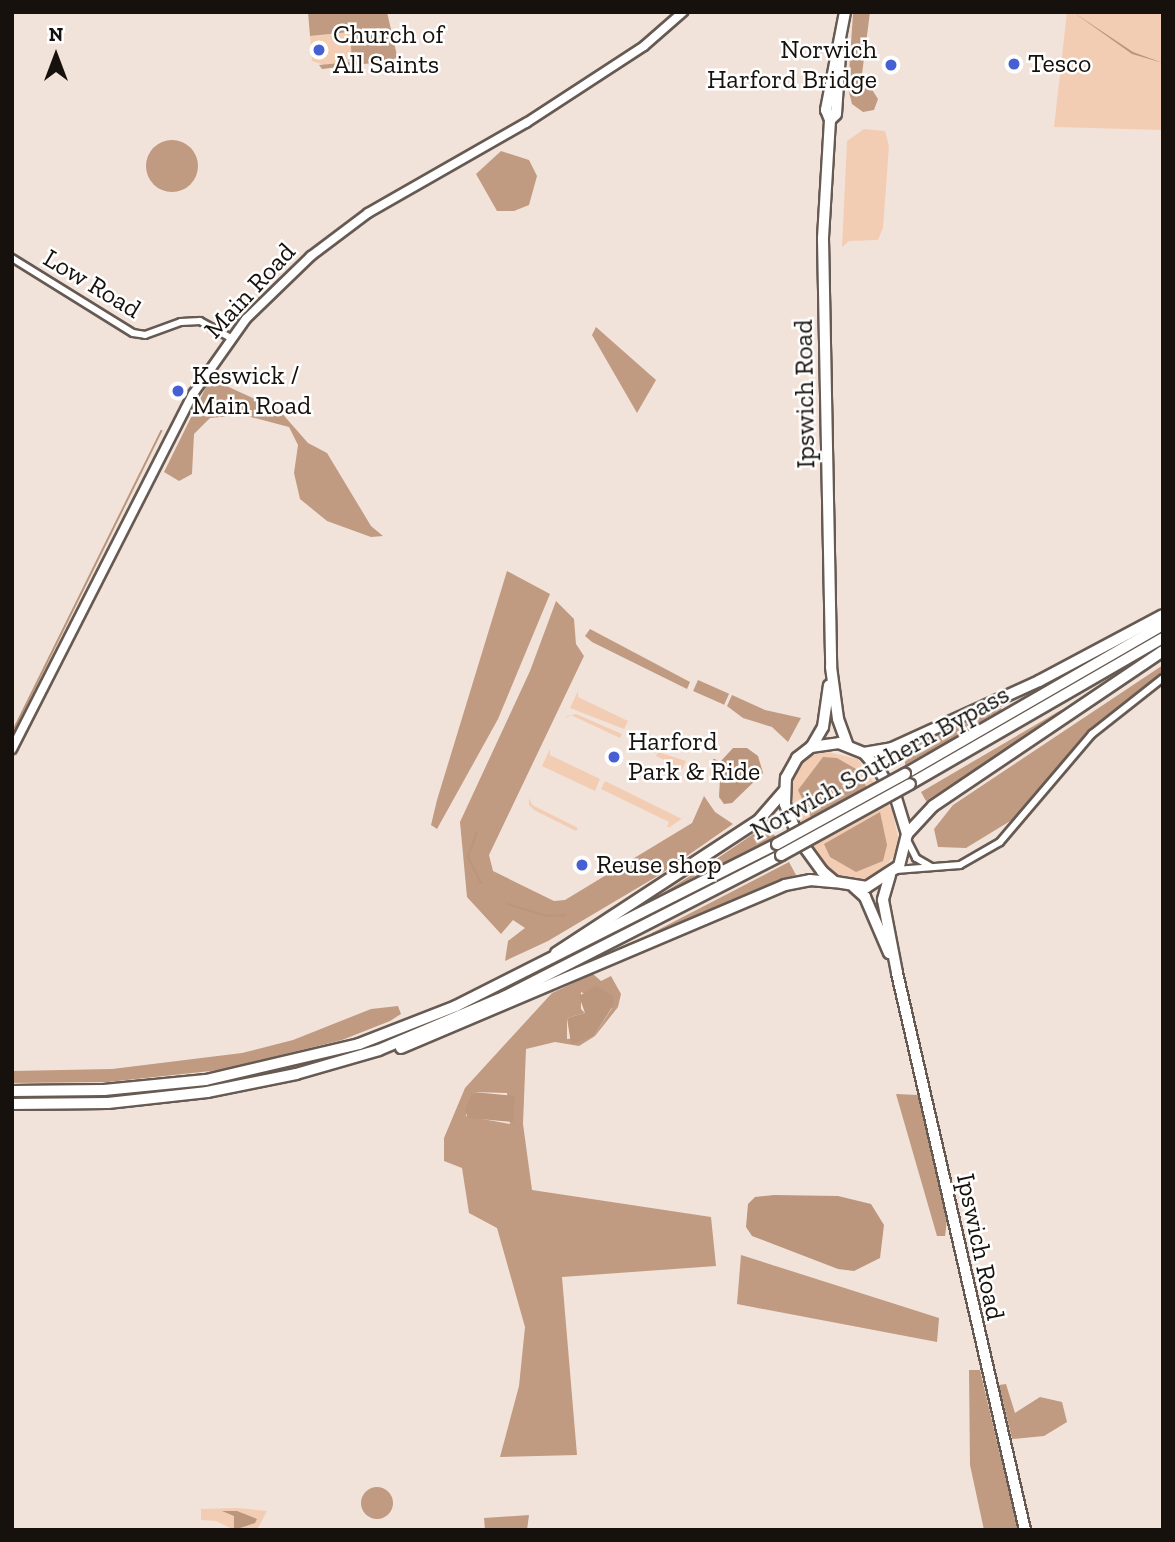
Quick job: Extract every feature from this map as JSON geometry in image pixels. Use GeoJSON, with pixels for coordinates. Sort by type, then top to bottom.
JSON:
{"type":"FeatureCollection","features":[{"type":"Feature","properties":{"kind":"highway","name":"Ipswich Road"},"geometry":{"type":"LineString","coordinates":[[844,15],[836,114],[830,120],[822,239],[831,667],[838,719],[848,746]]}},
{"type":"Feature","properties":{"kind":"highway"},"geometry":{"type":"LineString","coordinates":[[864,753],[892,748],[1039,681],[1163,615]]}},
{"type":"Feature","properties":{"kind":"highway","name":"Norwich Southern Bypass"},"geometry":{"type":"LineString","coordinates":[[12,1091],[104,1090],[206,1080],[319,1056],[398,1030],[556,959],[777,844],[905,774],[1163,625]]}},
{"type":"Feature","properties":{"kind":"highway","name":"Norwich Southern Bypass"},"geometry":{"type":"LineString","coordinates":[[12,1104],[161,1099],[296,1074],[444,1025],[781,855],[1163,638]]}},
{"type":"Feature","properties":{"kind":"highway"},"geometry":{"type":"LineString","coordinates":[[907,837],[933,806],[1163,650]]}},
{"type":"Feature","properties":{"kind":"highway","name":"Ipswich Road"},"geometry":{"type":"LineString","coordinates":[[811,747],[823,727],[831,667]]}},
{"type":"Feature","properties":{"kind":"highway"},"geometry":{"type":"LineString","coordinates":[[296,1074],[428,1040],[785,885],[810,880],[854,887],[874,885],[892,872],[903,858],[907,837],[893,792],[864,753],[848,746],[811,747],[790,768],[784,791],[758,821],[654,892],[519,973],[398,1030]]}},
{"type":"Feature","properties":{"kind":"highway"},"geometry":{"type":"LineString","coordinates":[[784,791],[799,839],[835,882]]}},
{"type":"Feature","properties":{"kind":"highway","name":"Ipswich Road"},"geometry":{"type":"LineString","coordinates":[[892,872],[883,900],[897,973],[1025,1530]]}},
{"type":"Feature","properties":{"kind":"highway","name":"Ipswich Road"},"geometry":{"type":"LineString","coordinates":[[854,887],[865,897],[897,973]]}},
{"type":"Feature","properties":{"kind":"main road","name":"Main Road"},"geometry":{"type":"LineString","coordinates":[[12,749],[193,394],[231,338],[337,234],[526,123],[644,46],[683,12]]}},
{"type":"Feature","properties":{"kind":"street","name":"Low Road"},"geometry":{"type":"LineString","coordinates":[[12,258],[133,334],[145,335],[200,321],[231,338]]}},
{"type":"Feature","properties":{"kind":"street"},"geometry":{"type":"LineString","coordinates":[[892,872],[960,865],[1000,842],[1026,817],[1092,734],[1163,678]]}},
{"type":"Feature","properties":{"kind":"street"},"geometry":{"type":"LineString","coordinates":[[907,837],[916,858],[934,868]]}},
{"type":"Feature","properties":{"kind":"shaded area"},"geometry":{"type":"Polygon","coordinates":[[[308,12],[387,12],[398,60],[322,69],[319,65],[352,62],[350,32],[310,36],[308,12]]]}},
{"type":"Feature","properties":{"kind":"shaded area"},"geometry":{"type":"Polygon","coordinates":[[[870,12],[862,74],[878,99],[874,110],[863,112],[852,104],[848,88],[853,14],[870,12]]]}},
{"type":"Feature","properties":{"kind":"shaded area"},"geometry":{"type":"Polygon","coordinates":[[[1067,12],[1163,12],[1163,130],[1054,127],[1067,12]]]}},
{"type":"Feature","properties":{"kind":"shaded area"},"geometry":{"type":"Polygon","coordinates":[[[1073,12],[1133,52],[1163,63],[1132,54],[1073,12]]]}},
{"type":"Feature","properties":{"kind":"shaded area"},"geometry":{"type":"Polygon","coordinates":[[[350,32],[353,62],[324,65],[312,61],[310,36],[350,32]]]}},
{"type":"Feature","properties":{"kind":"shaded area"},"geometry":{"type":"Polygon","coordinates":[[[864,129],[885,131],[889,146],[883,228],[878,240],[849,241],[842,247],[847,141],[864,129]]]}},
{"type":"Feature","properties":{"kind":"shaded area"},"geometry":{"type":"Polygon","coordinates":[[[172,140],[191,147],[198,166],[191,185],[172,192],[153,185],[146,166],[153,147],[172,140]]]}},
{"type":"Feature","properties":{"kind":"shaded area"},"geometry":{"type":"Polygon","coordinates":[[[501,151],[529,160],[537,176],[529,205],[514,211],[497,211],[476,174],[501,151]]]}},
{"type":"Feature","properties":{"kind":"shaded area"},"geometry":{"type":"Polygon","coordinates":[[[596,327],[656,380],[637,413],[592,335],[596,327]]]}},
{"type":"Feature","properties":{"kind":"shaded area"},"geometry":{"type":"Polygon","coordinates":[[[220,383],[279,410],[308,443],[327,453],[371,526],[383,536],[371,537],[327,521],[300,499],[294,473],[298,445],[289,427],[243,415],[210,418],[194,434],[192,474],[179,481],[164,472],[207,385],[220,383]]]}},
{"type":"Feature","properties":{"kind":"shaded area"},"geometry":{"type":"Polygon","coordinates":[[[507,571],[550,594],[498,719],[437,829],[431,825],[437,800],[507,571]]]}},
{"type":"Feature","properties":{"kind":"shaded area"},"geometry":{"type":"Polygon","coordinates":[[[556,601],[574,619],[576,644],[584,656],[489,855],[493,871],[554,901],[565,900],[692,823],[704,796],[715,812],[733,824],[661,874],[548,941],[505,961],[508,941],[525,928],[513,920],[501,934],[467,897],[460,822],[530,671],[556,601]]]}},
{"type":"Feature","properties":{"kind":"shaded area"},"geometry":{"type":"Polygon","coordinates":[[[590,629],[690,682],[687,689],[592,642],[585,636],[590,629]]]}},
{"type":"Feature","properties":{"kind":"shaded area"},"geometry":{"type":"Polygon","coordinates":[[[1163,665],[1163,674],[1085,734],[1025,812],[966,848],[938,847],[934,829],[953,805],[1163,665]]]}},
{"type":"Feature","properties":{"kind":"shaded area"},"geometry":{"type":"Polygon","coordinates":[[[698,680],[729,694],[724,705],[693,691],[698,680]]]}},
{"type":"Feature","properties":{"kind":"shaded area"},"geometry":{"type":"Polygon","coordinates":[[[578,691],[578,697],[628,721],[624,729],[570,708],[578,691]]]}},
{"type":"Feature","properties":{"kind":"shaded area"},"geometry":{"type":"Polygon","coordinates":[[[732,695],[765,710],[801,718],[788,742],[772,727],[743,718],[727,706],[732,695]]]}},
{"type":"Feature","properties":{"kind":"shaded area"},"geometry":{"type":"Polygon","coordinates":[[[1001,708],[1002,711],[905,765],[905,748],[1001,708]]]}},
{"type":"Feature","properties":{"kind":"shaded area"},"geometry":{"type":"Polygon","coordinates":[[[1061,710],[1063,713],[926,801],[921,792],[1061,710]]]}},
{"type":"Feature","properties":{"kind":"shaded area"},"geometry":{"type":"Polygon","coordinates":[[[576,714],[622,734],[620,738],[571,715],[576,714]]]}},
{"type":"Feature","properties":{"kind":"shaded area"},"geometry":{"type":"Polygon","coordinates":[[[733,748],[747,748],[758,756],[763,773],[732,803],[724,804],[719,797],[721,761],[733,748]]]}},
{"type":"Feature","properties":{"kind":"shaded area"},"geometry":{"type":"Polygon","coordinates":[[[550,749],[550,755],[600,779],[595,791],[542,766],[550,749]]]}},
{"type":"Feature","properties":{"kind":"shaded area"},"geometry":{"type":"Polygon","coordinates":[[[824,751],[858,759],[892,810],[899,841],[897,853],[873,879],[853,881],[832,874],[813,854],[792,810],[793,773],[807,758],[824,751]]]}},
{"type":"Feature","properties":{"kind":"shaded area"},"geometry":{"type":"Polygon","coordinates":[[[658,752],[686,761],[682,770],[674,770],[674,765],[656,756],[658,752]]]}},
{"type":"Feature","properties":{"kind":"shaded area"},"geometry":{"type":"Polygon","coordinates":[[[823,757],[837,758],[856,769],[869,791],[813,822],[798,790],[823,757]]]}},
{"type":"Feature","properties":{"kind":"shaded area"},"geometry":{"type":"Polygon","coordinates":[[[605,781],[682,819],[667,827],[669,822],[601,789],[605,781]]]}},
{"type":"Feature","properties":{"kind":"shaded area"},"geometry":{"type":"Polygon","coordinates":[[[529,798],[532,805],[578,828],[576,831],[534,810],[529,805],[529,798]]]}},
{"type":"Feature","properties":{"kind":"shaded area"},"geometry":{"type":"Polygon","coordinates":[[[880,812],[887,845],[883,861],[856,872],[830,857],[824,844],[880,812]]]}},
{"type":"Feature","properties":{"kind":"shaded area"},"geometry":{"type":"Polygon","coordinates":[[[768,824],[776,838],[633,912],[709,864],[768,824]]]}},
{"type":"Feature","properties":{"kind":"shaded area"},"geometry":{"type":"Polygon","coordinates":[[[789,862],[796,875],[652,935],[652,933],[789,862]]]}},
{"type":"Feature","properties":{"kind":"shaded area"},"geometry":{"type":"Polygon","coordinates":[[[593,974],[601,981],[611,976],[621,994],[618,1007],[595,1036],[579,1046],[555,1042],[526,1049],[523,1124],[532,1190],[711,1217],[716,1266],[562,1277],[577,1455],[500,1457],[519,1386],[525,1327],[497,1228],[469,1213],[462,1168],[444,1161],[444,1138],[465,1088],[552,993],[593,974]],[[581,992],[581,1009],[585,1013],[567,1018],[567,1039],[594,1036],[612,1008],[581,992]],[[473,1092],[466,1116],[510,1124],[507,1093],[473,1092]]]}},
{"type":"Feature","properties":{"kind":"shaded area"},"geometry":{"type":"Polygon","coordinates":[[[596,986],[613,996],[614,1004],[594,1036],[571,1044],[567,1018],[585,1013],[579,996],[596,986]]]}},
{"type":"Feature","properties":{"kind":"shaded area"},"geometry":{"type":"Polygon","coordinates":[[[398,1006],[401,1014],[390,1021],[342,1040],[220,1070],[108,1082],[12,1083],[12,1071],[112,1069],[242,1053],[293,1040],[371,1009],[398,1006]]]}},
{"type":"Feature","properties":{"kind":"shaded area"},"geometry":{"type":"Polygon","coordinates":[[[473,1092],[515,1096],[513,1122],[468,1118],[465,1110],[473,1092]]]}},
{"type":"Feature","properties":{"kind":"shaded area"},"geometry":{"type":"Polygon","coordinates":[[[896,1094],[918,1095],[947,1220],[945,1236],[937,1236],[896,1094]]]}},
{"type":"Feature","properties":{"kind":"shaded area"},"geometry":{"type":"Polygon","coordinates":[[[838,1196],[871,1204],[884,1225],[880,1258],[854,1271],[838,1269],[752,1236],[746,1227],[748,1204],[755,1197],[838,1196]]]}},
{"type":"Feature","properties":{"kind":"shaded area"},"geometry":{"type":"Polygon","coordinates":[[[741,1255],[939,1318],[937,1342],[737,1304],[741,1255]]]}},
{"type":"Feature","properties":{"kind":"shaded area"},"geometry":{"type":"Polygon","coordinates":[[[969,1370],[980,1370],[1018,1530],[984,1530],[970,1465],[969,1370]]]}},
{"type":"Feature","properties":{"kind":"shaded area"},"geometry":{"type":"Polygon","coordinates":[[[1006,1384],[1015,1413],[1040,1397],[1062,1402],[1067,1422],[1044,1436],[1012,1439],[999,1385],[1006,1384]]]}},
{"type":"Feature","properties":{"kind":"shaded area"},"geometry":{"type":"Polygon","coordinates":[[[377,1487],[389,1491],[393,1503],[389,1515],[377,1519],[365,1515],[361,1503],[365,1491],[377,1487]]]}},
{"type":"Feature","properties":{"kind":"shaded area"},"geometry":{"type":"Polygon","coordinates":[[[238,1508],[267,1511],[258,1528],[234,1530],[216,1521],[201,1520],[201,1509],[238,1508]]]}},
{"type":"Feature","properties":{"kind":"shaded area"},"geometry":{"type":"Polygon","coordinates":[[[222,1511],[237,1511],[257,1519],[255,1523],[234,1530],[234,1516],[222,1511]]]}},
{"type":"Feature","properties":{"kind":"shaded area"},"geometry":{"type":"Polygon","coordinates":[[[529,1515],[527,1530],[485,1530],[484,1518],[529,1515]]]}},
{"type":"Feature","properties":{"kind":"waterway"},"geometry":{"type":"LineString","coordinates":[[12,733],[161,431]]}},
{"type":"Feature","properties":{"kind":"waterway"},"geometry":{"type":"LineString","coordinates":[[714,760],[721,763]]}},
{"type":"Feature","properties":{"kind":"waterway"},"geometry":{"type":"LineString","coordinates":[[713,765],[721,768]]}},
{"type":"Feature","properties":{"kind":"waterway"},"geometry":{"type":"LineString","coordinates":[[477,832],[468,857],[481,883]]}},
{"type":"Feature","properties":{"kind":"waterway"},"geometry":{"type":"LineString","coordinates":[[507,904],[547,916],[565,915]]}},
{"type":"Feature","properties":{"kind":"place","name":"Church of All Saints"},"geometry":{"type":"Point","coordinates":[319,50]}},
{"type":"Feature","properties":{"kind":"place","name":"Tesco"},"geometry":{"type":"Point","coordinates":[1014,64]}},
{"type":"Feature","properties":{"kind":"place","name":"Norwich Harford Bridge"},"geometry":{"type":"Point","coordinates":[891,65]}},
{"type":"Feature","properties":{"kind":"place","name":"Keswick / Main Road"},"geometry":{"type":"Point","coordinates":[178,391]}},
{"type":"Feature","properties":{"kind":"place","name":"Harford Park & Ride"},"geometry":{"type":"Point","coordinates":[614,757]}},
{"type":"Feature","properties":{"kind":"place","name":"Reuse shop"},"geometry":{"type":"Point","coordinates":[582,865]}}]}
